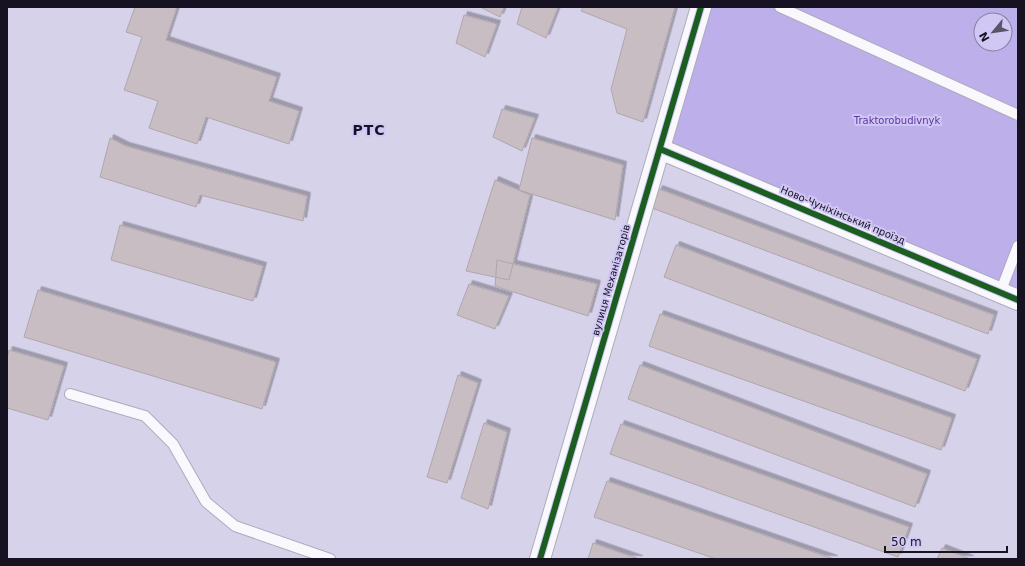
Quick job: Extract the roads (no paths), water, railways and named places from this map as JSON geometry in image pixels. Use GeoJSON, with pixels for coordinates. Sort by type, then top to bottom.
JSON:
{"type":"FeatureCollection","features":[{"type":"Feature","properties":{"kind":"street","name":"вулиця Механізаторів"},"geometry":{"type":"LineString","coordinates":[[540,559],[701,7]]}},
{"type":"Feature","properties":{"kind":"street","name":"Ново-Чуніхінський проїзд"},"geometry":{"type":"LineString","coordinates":[[660,149],[1009,297]]}},
{"type":"Feature","properties":{"kind":"lane"},"geometry":{"type":"LineString","coordinates":[[780,7],[1018,115]]}},
{"type":"Feature","properties":{"kind":"lane"},"geometry":{"type":"LineString","coordinates":[[1009,297],[1018,246]]}},
{"type":"Feature","properties":{"kind":"lane"},"geometry":{"type":"LineString","coordinates":[[70,394],[145,416],[173,444],[206,502],[235,526],[330,559]]}},
{"type":"Feature","properties":{"kind":"district","name":"РТС"},"geometry":{"type":"Point","coordinates":[369,130]}},
{"type":"Feature","properties":{"kind":"park label","name":"Traktorobudivnyk"},"geometry":{"type":"Point","coordinates":[897,120]}}]}
